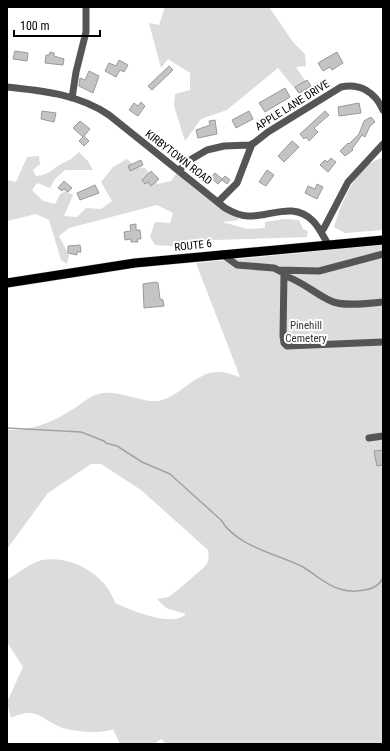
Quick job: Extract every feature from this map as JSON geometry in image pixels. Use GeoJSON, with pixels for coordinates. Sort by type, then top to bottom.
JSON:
{"type":"FeatureCollection","features":[{"type":"Feature","properties":{"kind":"main road","name":"ROUTE 6"},"geometry":{"type":"LineString","coordinates":[[7,283],[134,264],[222,254],[383,240]]}},
{"type":"Feature","properties":{"kind":"street"},"geometry":{"type":"LineString","coordinates":[[72,98],[76,72],[86,32],[86,7]]}},
{"type":"Feature","properties":{"kind":"street","name":"APPLE LANE DRIVE"},"geometry":{"type":"LineString","coordinates":[[218,202],[237,183],[252,144],[268,132],[341,87],[354,86],[369,91],[383,110]]}},
{"type":"Feature","properties":{"kind":"street","name":"KIRBYTOWN ROAD"},"geometry":{"type":"LineString","coordinates":[[7,87],[41,91],[90,104],[105,113],[229,210],[244,216],[283,210],[296,211],[308,217],[328,244]]}},
{"type":"Feature","properties":{"kind":"street","name":"APPLE LANE DRIVE"},"geometry":{"type":"LineString","coordinates":[[179,170],[190,160],[208,150],[224,146],[252,144]]}},
{"type":"Feature","properties":{"kind":"street"},"geometry":{"type":"LineString","coordinates":[[320,232],[324,228],[348,182],[383,144]]}},
{"type":"Feature","properties":{"kind":"street"},"geometry":{"type":"LineString","coordinates":[[222,254],[237,265],[278,270],[319,271],[383,254]]}},
{"type":"Feature","properties":{"kind":"street"},"geometry":{"type":"LineString","coordinates":[[278,270],[285,276],[296,279],[334,303],[365,304],[383,302]]}},
{"type":"Feature","properties":{"kind":"street"},"geometry":{"type":"LineString","coordinates":[[285,276],[282,290],[283,327],[284,343],[287,346],[383,342]]}},
{"type":"Feature","properties":{"kind":"street"},"geometry":{"type":"LineString","coordinates":[[369,438],[383,436]]}},
{"type":"Feature","properties":{"kind":"green space"},"geometry":{"type":"Polygon","coordinates":[[[165,7],[269,7],[293,42],[305,54],[306,66],[296,67],[313,93],[301,96],[278,68],[227,110],[201,119],[185,141],[174,106],[175,94],[190,90],[190,73],[168,59],[161,68],[149,23],[159,25],[165,7]]]}},
{"type":"Feature","properties":{"kind":"green space"},"geometry":{"type":"Polygon","coordinates":[[[79,152],[88,161],[93,170],[65,170],[55,179],[50,188],[37,183],[32,190],[43,201],[55,204],[60,194],[66,191],[73,195],[64,216],[77,217],[86,208],[101,209],[112,201],[101,182],[113,167],[127,159],[136,167],[145,168],[158,184],[171,181],[178,171],[233,209],[239,220],[222,222],[248,229],[265,228],[265,222],[284,219],[299,220],[303,229],[308,231],[307,237],[214,240],[172,246],[155,245],[150,237],[155,222],[170,223],[173,213],[157,205],[69,228],[59,236],[69,255],[67,264],[61,260],[49,220],[36,214],[7,221],[7,168],[8,180],[16,182],[27,157],[39,156],[40,164],[33,170],[36,176],[44,175],[50,172],[79,152]]]}},
{"type":"Feature","properties":{"kind":"green space"},"geometry":{"type":"Polygon","coordinates":[[[383,157],[383,230],[345,233],[334,227],[339,211],[351,185],[361,171],[383,157]]]}},
{"type":"Feature","properties":{"kind":"green space","name":"Pinehill Cemetery"},"geometry":{"type":"Polygon","coordinates":[[[383,245],[383,744],[167,744],[161,739],[154,744],[120,744],[113,729],[103,732],[96,732],[68,729],[34,714],[28,713],[20,714],[11,718],[7,702],[23,667],[7,642],[7,580],[37,561],[53,559],[64,561],[75,564],[96,575],[104,583],[115,603],[131,610],[162,619],[180,618],[186,614],[166,608],[157,599],[170,596],[182,587],[206,565],[209,556],[208,550],[141,490],[101,464],[91,464],[48,493],[7,549],[7,430],[32,428],[48,423],[89,398],[103,393],[119,394],[145,400],[159,401],[174,395],[194,381],[208,374],[222,372],[240,377],[196,263],[383,245]]]}},
{"type":"Feature","properties":{"kind":"building"},"geometry":{"type":"Polygon","coordinates":[[[15,51],[28,53],[27,61],[13,59],[15,51]]]}},
{"type":"Feature","properties":{"kind":"building"},"geometry":{"type":"Polygon","coordinates":[[[50,52],[54,53],[54,56],[64,59],[63,65],[45,63],[46,55],[49,55],[50,52]]]}},
{"type":"Feature","properties":{"kind":"building"},"geometry":{"type":"Polygon","coordinates":[[[337,52],[343,63],[332,70],[330,67],[323,71],[318,63],[337,52]]]}},
{"type":"Feature","properties":{"kind":"building"},"geometry":{"type":"Polygon","coordinates":[[[119,60],[128,65],[124,72],[120,70],[116,77],[105,71],[109,63],[116,66],[119,60]]]}},
{"type":"Feature","properties":{"kind":"building"},"geometry":{"type":"Polygon","coordinates":[[[169,66],[173,70],[152,90],[148,86],[169,66]]]}},
{"type":"Feature","properties":{"kind":"building"},"geometry":{"type":"Polygon","coordinates":[[[89,71],[99,76],[93,93],[79,86],[80,78],[85,80],[89,71]]]}},
{"type":"Feature","properties":{"kind":"building"},"geometry":{"type":"Polygon","coordinates":[[[307,80],[311,86],[299,93],[295,87],[307,80]]]}},
{"type":"Feature","properties":{"kind":"building"},"geometry":{"type":"Polygon","coordinates":[[[285,88],[290,97],[265,112],[259,103],[285,88]]]}},
{"type":"Feature","properties":{"kind":"building"},"geometry":{"type":"Polygon","coordinates":[[[141,102],[145,106],[138,116],[129,110],[134,103],[138,106],[141,102]]]}},
{"type":"Feature","properties":{"kind":"building"},"geometry":{"type":"Polygon","coordinates":[[[359,103],[361,113],[339,116],[338,107],[359,103]]]}},
{"type":"Feature","properties":{"kind":"building"},"geometry":{"type":"Polygon","coordinates":[[[42,111],[56,113],[54,122],[41,119],[42,111]]]}},
{"type":"Feature","properties":{"kind":"building"},"geometry":{"type":"Polygon","coordinates":[[[249,111],[253,119],[236,128],[232,120],[249,111]]]}},
{"type":"Feature","properties":{"kind":"building"},"geometry":{"type":"Polygon","coordinates":[[[325,111],[329,115],[314,128],[318,132],[309,141],[306,137],[304,139],[300,134],[325,111]]]}},
{"type":"Feature","properties":{"kind":"building"},"geometry":{"type":"Polygon","coordinates":[[[371,117],[375,122],[370,126],[365,137],[362,135],[352,149],[353,150],[345,156],[340,151],[359,134],[364,121],[371,117]]]}},
{"type":"Feature","properties":{"kind":"building"},"geometry":{"type":"Polygon","coordinates":[[[215,120],[217,134],[198,138],[196,130],[210,125],[209,121],[215,120]]]}},
{"type":"Feature","properties":{"kind":"building"},"geometry":{"type":"Polygon","coordinates":[[[80,121],[90,129],[84,136],[89,141],[84,146],[79,141],[83,137],[73,128],[80,121]]]}},
{"type":"Feature","properties":{"kind":"building"},"geometry":{"type":"Polygon","coordinates":[[[292,141],[299,147],[284,162],[278,156],[292,141]]]}},
{"type":"Feature","properties":{"kind":"building"},"geometry":{"type":"Polygon","coordinates":[[[331,158],[336,162],[328,172],[320,165],[325,160],[327,162],[331,158]]]}},
{"type":"Feature","properties":{"kind":"building"},"geometry":{"type":"Polygon","coordinates":[[[141,160],[143,165],[130,171],[128,166],[141,160]]]}},
{"type":"Feature","properties":{"kind":"building"},"geometry":{"type":"Polygon","coordinates":[[[267,170],[274,175],[266,186],[259,182],[267,170]]]}},
{"type":"Feature","properties":{"kind":"building"},"geometry":{"type":"Polygon","coordinates":[[[151,171],[159,179],[151,186],[148,182],[145,184],[142,180],[151,171]]]}},
{"type":"Feature","properties":{"kind":"building"},"geometry":{"type":"Polygon","coordinates":[[[215,173],[222,179],[225,176],[230,180],[227,184],[222,180],[218,184],[211,178],[215,173]]]}},
{"type":"Feature","properties":{"kind":"building"},"geometry":{"type":"Polygon","coordinates":[[[64,181],[72,188],[68,192],[64,189],[62,191],[58,188],[64,181]]]}},
{"type":"Feature","properties":{"kind":"building"},"geometry":{"type":"Polygon","coordinates":[[[317,184],[323,187],[317,199],[305,193],[308,186],[315,189],[317,184]]]}},
{"type":"Feature","properties":{"kind":"building"},"geometry":{"type":"Polygon","coordinates":[[[95,185],[99,193],[80,200],[77,193],[95,185]]]}},
{"type":"Feature","properties":{"kind":"building"},"geometry":{"type":"Polygon","coordinates":[[[136,224],[136,230],[140,230],[141,239],[137,239],[138,242],[131,242],[131,239],[125,240],[124,232],[131,231],[130,225],[136,224]]]}},
{"type":"Feature","properties":{"kind":"building"},"geometry":{"type":"Polygon","coordinates":[[[80,245],[81,252],[77,252],[77,255],[68,253],[68,246],[80,245]]]}},
{"type":"Feature","properties":{"kind":"building"},"geometry":{"type":"Polygon","coordinates":[[[158,283],[160,299],[163,300],[164,306],[144,308],[143,284],[158,283]]]}},
{"type":"Feature","properties":{"kind":"building"},"geometry":{"type":"Polygon","coordinates":[[[383,450],[383,465],[377,466],[374,451],[383,450]]]}},
{"type":"Feature","properties":{"kind":"waterway"},"geometry":{"type":"LineString","coordinates":[[7,428],[81,432],[117,446],[142,462],[170,474],[221,520],[237,537],[259,549],[303,567],[326,583],[335,587],[351,591],[365,590],[377,585],[383,576]]}}]}
